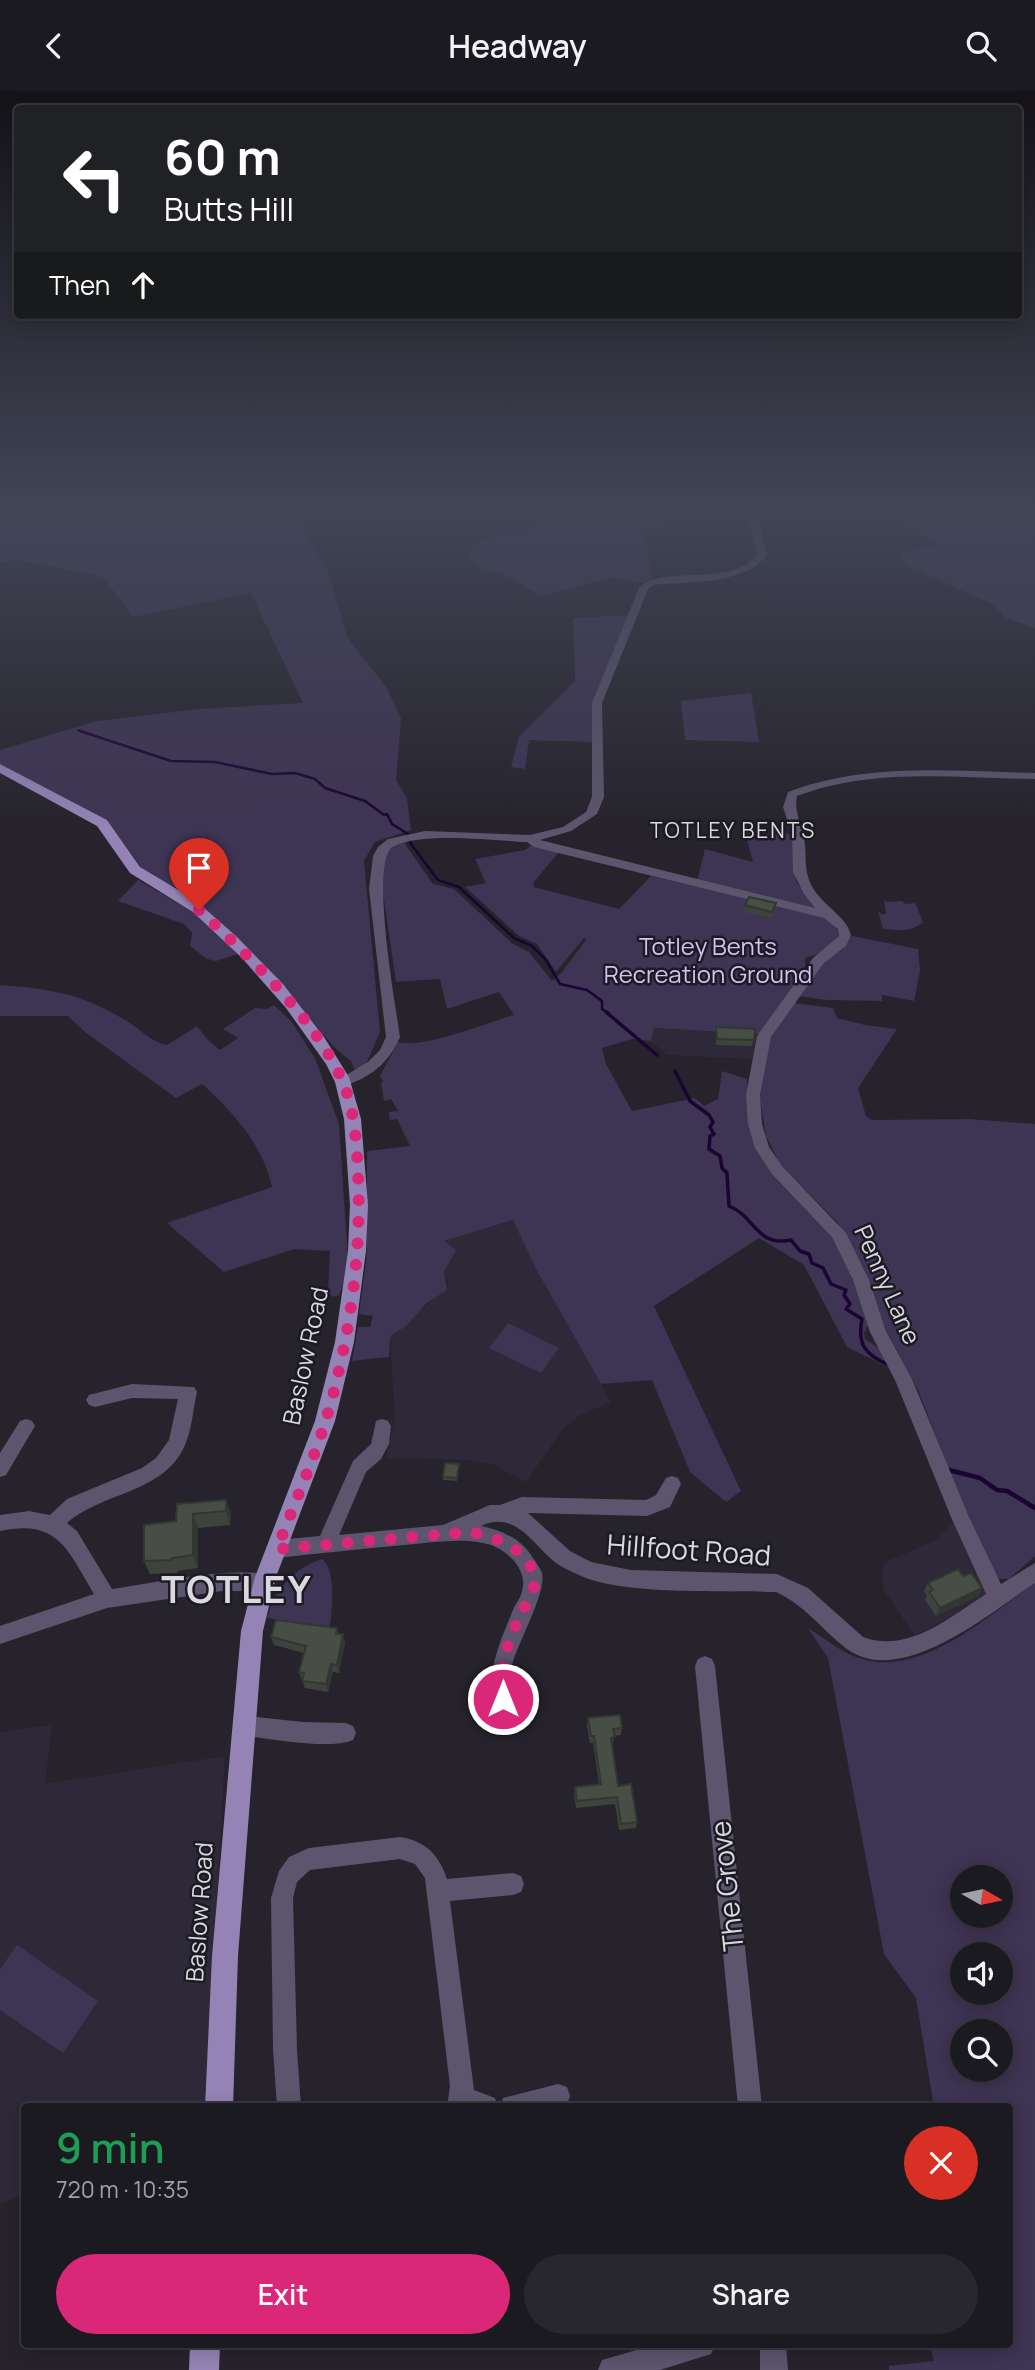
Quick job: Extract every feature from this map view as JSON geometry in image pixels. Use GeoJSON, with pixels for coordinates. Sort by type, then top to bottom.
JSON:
{"type":"FeatureCollection","features":[{"type":"Feature","properties":{"kind":"main road","name":"Baslow Road"},"geometry":{"type":"LineString","coordinates":[[0,768],[103,823],[134,870],[184,898],[247,954],[299,1014],[343,1081],[357,1154],[357,1250],[333,1392],[325,1423],[264,1582],[252,1631],[225,1956],[219,2103]]}},
{"type":"Feature","properties":{"kind":"main road"},"geometry":{"type":"LineString","coordinates":[[204,2370],[205,2348]]}},
{"type":"Feature","properties":{"kind":"street"},"geometry":{"type":"LineString","coordinates":[[343,1081],[372,1069],[393,1037],[375,877],[382,849],[410,837],[494,836],[530,839],[567,829],[585,818],[597,804],[597,703],[633,614]]}},
{"type":"Feature","properties":{"kind":"street"},"geometry":{"type":"LineString","coordinates":[[828,915],[810,894],[799,873],[798,834],[789,807],[792,794],[812,786],[868,777],[1035,776]]}},
{"type":"Feature","properties":{"kind":"street"},"geometry":{"type":"LineString","coordinates":[[530,839],[538,844],[651,873],[828,915]]}},
{"type":"Feature","properties":{"kind":"street","name":"Penny Lane"},"geometry":{"type":"LineString","coordinates":[[828,915],[844,928],[845,936],[841,943],[818,961],[764,1035],[753,1095],[755,1124],[762,1148],[777,1170],[838,1233],[861,1280],[878,1332],[903,1379],[960,1517],[997,1597]]}},
{"type":"Feature","properties":{"kind":"street"},"geometry":{"type":"LineString","coordinates":[[53,1524],[74,1505],[148,1474],[162,1464],[177,1443],[188,1392],[132,1391],[95,1400]]}},
{"type":"Feature","properties":{"kind":"street"},"geometry":{"type":"LineString","coordinates":[[0,1469],[26,1426]]}},
{"type":"Feature","properties":{"kind":"street"},"geometry":{"type":"LineString","coordinates":[[326,1544],[359,1467],[375,1454],[380,1444],[382,1426]]}},
{"type":"Feature","properties":{"kind":"street"},"geometry":{"type":"LineString","coordinates":[[444,1534],[475,1517],[502,1513],[522,1505],[647,1508],[663,1501],[672,1484]]}},
{"type":"Feature","properties":{"kind":"street","name":"Hillfoot Road"},"geometry":{"type":"LineString","coordinates":[[502,1513],[527,1522],[563,1557],[588,1570],[631,1579],[759,1582],[788,1587],[801,1594],[856,1644],[873,1650],[904,1650],[944,1632],[1035,1571]]}},
{"type":"Feature","properties":{"kind":"street"},"geometry":{"type":"LineString","coordinates":[[0,1523],[32,1519],[53,1524],[70,1538],[107,1599]]}},
{"type":"Feature","properties":{"kind":"street"},"geometry":{"type":"LineString","coordinates":[[277,1549],[469,1532],[503,1541],[520,1554],[533,1575],[533,1593],[522,1611],[501,1669],[500,1683],[505,1714]]}},
{"type":"Feature","properties":{"kind":"street"},"geometry":{"type":"LineString","coordinates":[[0,1635],[107,1599],[222,1581],[264,1582]]}},
{"type":"Feature","properties":{"kind":"street","name":"The Grove"},"geometry":{"type":"LineString","coordinates":[[705,1666],[750,2103]]}},
{"type":"Feature","properties":{"kind":"street"},"geometry":{"type":"LineString","coordinates":[[246,1726],[346,1733]]}},
{"type":"Feature","properties":{"kind":"street"},"geometry":{"type":"LineString","coordinates":[[289,2103],[285,2049],[284,1886],[291,1871],[309,1859],[400,1848],[411,1849],[428,1860],[436,1878],[462,2086],[460,2102]]}},
{"type":"Feature","properties":{"kind":"street"},"geometry":{"type":"LineString","coordinates":[[437,1891],[513,1884]]}},
{"type":"Feature","properties":{"kind":"street"},"geometry":{"type":"LineString","coordinates":[[529,2103],[558,2096]]}},
{"type":"Feature","properties":{"kind":"street"},"geometry":{"type":"LineString","coordinates":[[612,2370],[691,2348]]}},
{"type":"Feature","properties":{"kind":"street"},"geometry":{"type":"LineString","coordinates":[[774,2348],[774,2370]]}},
{"type":"Feature","properties":{"kind":"shaded area"},"geometry":{"type":"Polygon","coordinates":[[[653,1028],[757,1036],[752,1059],[667,1055],[651,1041],[653,1028]]]}},
{"type":"Feature","properties":{"kind":"shaded area"},"geometry":{"type":"Polygon","coordinates":[[[514,1220],[535,1267],[611,1402],[580,1415],[563,1429],[526,1482],[492,1464],[465,1460],[386,1458],[395,1418],[390,1338],[448,1286],[444,1272],[455,1250],[443,1241],[514,1220]]]}},
{"type":"Feature","properties":{"kind":"shaded area"},"geometry":{"type":"Polygon","coordinates":[[[954,1522],[990,1596],[915,1636],[883,1589],[883,1567],[888,1561],[936,1540],[954,1522]]]}},
{"type":"Feature","properties":{"kind":"shaded area"},"geometry":{"type":"Polygon","coordinates":[[[52,1725],[45,1784],[225,1756],[205,2103],[21,2103],[21,2197],[0,2203],[0,1732],[52,1725]]]}},
{"type":"Feature","properties":{"kind":"green space"},"geometry":{"type":"Polygon","coordinates":[[[261,614],[340,614],[347,637],[386,687],[401,718],[396,780],[407,798],[411,830],[375,842],[364,861],[380,1032],[364,1069],[355,1071],[351,1061],[338,1051],[234,934],[194,901],[143,870],[107,820],[0,764],[0,750],[97,721],[200,709],[303,703],[261,614]]]}},
{"type":"Feature","properties":{"kind":"green space"},"geometry":{"type":"Polygon","coordinates":[[[1003,614],[1035,614],[1035,628],[1003,614]]]}},
{"type":"Feature","properties":{"kind":"green space"},"geometry":{"type":"Polygon","coordinates":[[[628,615],[593,704],[592,742],[529,740],[525,769],[511,767],[519,737],[575,681],[573,618],[628,615]]]}},
{"type":"Feature","properties":{"kind":"green space"},"geometry":{"type":"Polygon","coordinates":[[[751,693],[759,742],[685,740],[681,701],[751,693]]]}},
{"type":"Feature","properties":{"kind":"green space"},"geometry":{"type":"Polygon","coordinates":[[[745,833],[793,834],[796,881],[818,910],[697,881],[705,849],[753,862],[745,833]]]}},
{"type":"Feature","properties":{"kind":"green space","name":"Totley Bents Recreation Ground"},"geometry":{"type":"Polygon","coordinates":[[[403,841],[433,884],[454,889],[513,944],[529,952],[552,981],[586,940],[584,938],[556,972],[537,944],[519,936],[465,887],[486,883],[475,859],[525,850],[533,844],[559,852],[533,883],[534,887],[619,909],[651,876],[821,916],[837,927],[838,938],[820,953],[805,958],[805,969],[759,1034],[654,1028],[651,1041],[632,1039],[602,1048],[606,1064],[632,1111],[695,1098],[704,1106],[718,1099],[722,1071],[747,1079],[750,1130],[828,1226],[841,1249],[869,1323],[864,1333],[865,1339],[883,1351],[892,1369],[847,1347],[804,1265],[759,1238],[654,1306],[741,1491],[726,1502],[690,1472],[652,1380],[601,1384],[535,1267],[513,1220],[444,1241],[456,1250],[444,1272],[447,1290],[427,1303],[406,1326],[393,1334],[390,1338],[389,1357],[352,1361],[358,1327],[370,1327],[373,1316],[359,1314],[367,1254],[367,1151],[410,1146],[397,1119],[390,1120],[389,1112],[398,1111],[391,1099],[384,1101],[383,1081],[380,1076],[398,1042],[438,1039],[514,1015],[499,992],[447,1009],[440,979],[396,982],[380,872],[387,853],[403,841]]]}},
{"type":"Feature","properties":{"kind":"green space"},"geometry":{"type":"Polygon","coordinates":[[[138,880],[192,911],[241,953],[216,961],[207,959],[190,946],[192,933],[184,924],[118,901],[138,880]]]}},
{"type":"Feature","properties":{"kind":"green space"},"geometry":{"type":"Polygon","coordinates":[[[884,899],[887,902],[915,903],[923,922],[909,929],[883,929],[878,910],[881,914],[886,914],[884,899]]]}},
{"type":"Feature","properties":{"kind":"green space"},"geometry":{"type":"Polygon","coordinates":[[[852,936],[918,949],[920,971],[914,1001],[882,995],[882,1001],[827,1000],[799,996],[817,968],[844,948],[852,936]]]}},
{"type":"Feature","properties":{"kind":"green space"},"geometry":{"type":"Polygon","coordinates":[[[0,985],[35,988],[79,998],[109,1011],[150,1038],[167,1045],[197,1026],[220,1050],[238,1038],[223,1029],[255,1008],[267,1009],[274,1005],[291,1021],[315,1058],[339,1124],[348,1260],[339,1295],[333,1297],[328,1292],[330,1251],[294,1249],[224,1272],[167,1223],[272,1187],[262,1157],[254,1143],[225,1106],[202,1084],[176,1098],[85,1032],[68,1016],[0,1016],[0,985]]]}},
{"type":"Feature","properties":{"kind":"green space"},"geometry":{"type":"Polygon","coordinates":[[[794,1003],[833,1008],[837,1018],[897,1029],[858,1088],[866,1116],[872,1120],[968,1119],[1035,1124],[1035,1556],[1009,1579],[996,1579],[988,1570],[918,1390],[886,1330],[865,1272],[837,1222],[780,1164],[766,1136],[760,1099],[764,1054],[773,1033],[794,1003]]]}},
{"type":"Feature","properties":{"kind":"green space"},"geometry":{"type":"Polygon","coordinates":[[[508,1323],[559,1348],[541,1373],[489,1348],[508,1323]]]}},
{"type":"Feature","properties":{"kind":"green space"},"geometry":{"type":"Polygon","coordinates":[[[322,1559],[327,1565],[332,1582],[329,1632],[287,1627],[288,1621],[267,1618],[275,1598],[287,1581],[303,1568],[322,1559]]]}},
{"type":"Feature","properties":{"kind":"green space"},"geometry":{"type":"Polygon","coordinates":[[[1035,1583],[1035,2370],[889,2370],[889,2366],[934,2361],[931,2348],[1013,2348],[1013,2103],[933,2103],[916,1998],[884,1954],[828,1658],[808,1628],[852,1655],[882,1662],[906,1660],[952,1641],[1035,1583]]]}},
{"type":"Feature","properties":{"kind":"green space"},"geometry":{"type":"Polygon","coordinates":[[[17,1945],[98,2001],[63,2053],[0,2010],[0,1969],[17,1945]]]}},
{"type":"Feature","properties":{"kind":"building"},"geometry":{"type":"Polygon","coordinates":[[[749,897],[776,903],[772,912],[745,905],[749,897]]]}},
{"type":"Feature","properties":{"kind":"building"},"geometry":{"type":"Polygon","coordinates":[[[716,1027],[755,1029],[754,1040],[717,1039],[716,1027]]]}},
{"type":"Feature","properties":{"kind":"building"},"geometry":{"type":"Polygon","coordinates":[[[445,1463],[459,1464],[457,1478],[443,1477],[445,1463]]]}},
{"type":"Feature","properties":{"kind":"building"},"geometry":{"type":"Polygon","coordinates":[[[226,1500],[226,1511],[193,1514],[193,1555],[172,1560],[144,1561],[144,1525],[176,1521],[177,1504],[226,1500]]]}},
{"type":"Feature","properties":{"kind":"building"},"geometry":{"type":"Polygon","coordinates":[[[958,1569],[963,1576],[971,1573],[982,1588],[940,1608],[929,1592],[933,1590],[928,1583],[958,1569]]]}},
{"type":"Feature","properties":{"kind":"building"},"geometry":{"type":"Polygon","coordinates":[[[276,1620],[337,1628],[336,1634],[343,1634],[337,1665],[331,1664],[326,1684],[302,1681],[304,1673],[299,1672],[306,1646],[271,1637],[276,1620]]]}},
{"type":"Feature","properties":{"kind":"building"},"geometry":{"type":"Polygon","coordinates":[[[620,1715],[622,1728],[613,1729],[615,1737],[611,1738],[618,1786],[631,1784],[637,1822],[621,1824],[617,1797],[577,1801],[575,1787],[601,1784],[594,1736],[591,1736],[588,1718],[620,1715]]]}},
{"type":"Feature","properties":{"kind":"waterway"},"geometry":{"type":"LineString","coordinates":[[78,730],[85,732]]}},
{"type":"Feature","properties":{"kind":"waterway"},"geometry":{"type":"LineString","coordinates":[[80,731],[171,761],[215,762],[272,774],[295,773],[315,779],[325,788],[365,801],[384,815],[387,814],[392,824],[408,834],[411,844],[438,880],[459,887],[514,938],[532,946],[546,960],[560,984],[587,990],[602,1001],[602,1009],[609,1013]]}},
{"type":"Feature","properties":{"kind":"waterway"},"geometry":{"type":"LineString","coordinates":[[606,1012],[657,1055]]}},
{"type":"Feature","properties":{"kind":"waterway"},"geometry":{"type":"LineString","coordinates":[[675,1071],[690,1101],[709,1115],[713,1122],[710,1127],[714,1134],[710,1136],[709,1149],[720,1156],[722,1168],[727,1173],[729,1206],[770,1239],[791,1240],[800,1251],[809,1254],[812,1263],[823,1268],[831,1284],[846,1290],[844,1295],[850,1304],[846,1309],[862,1319],[861,1335],[865,1348],[874,1357],[889,1365]]}},
{"type":"Feature","properties":{"kind":"waterway"},"geometry":{"type":"LineString","coordinates":[[949,1470],[980,1478],[997,1490],[1007,1491],[1035,1508]]}},
{"type":"Feature","properties":{"kind":"district","name":"TOTLEY BENTS"},"geometry":{"type":"Point","coordinates":[733,831]}},
{"type":"Feature","properties":{"kind":"district","name":"TOTLEY"},"geometry":{"type":"Point","coordinates":[237,1590]}},
{"type":"Feature","properties":{"kind":"route"},"geometry":{"type":"LineString","coordinates":[[199,910],[247,954],[299,1014],[327,1054],[343,1081],[357,1154],[359,1237],[342,1348],[325,1423],[277,1549],[469,1532],[493,1537],[513,1546],[527,1563],[534,1581],[533,1593],[522,1611],[501,1669],[503,1699]]}}]}
